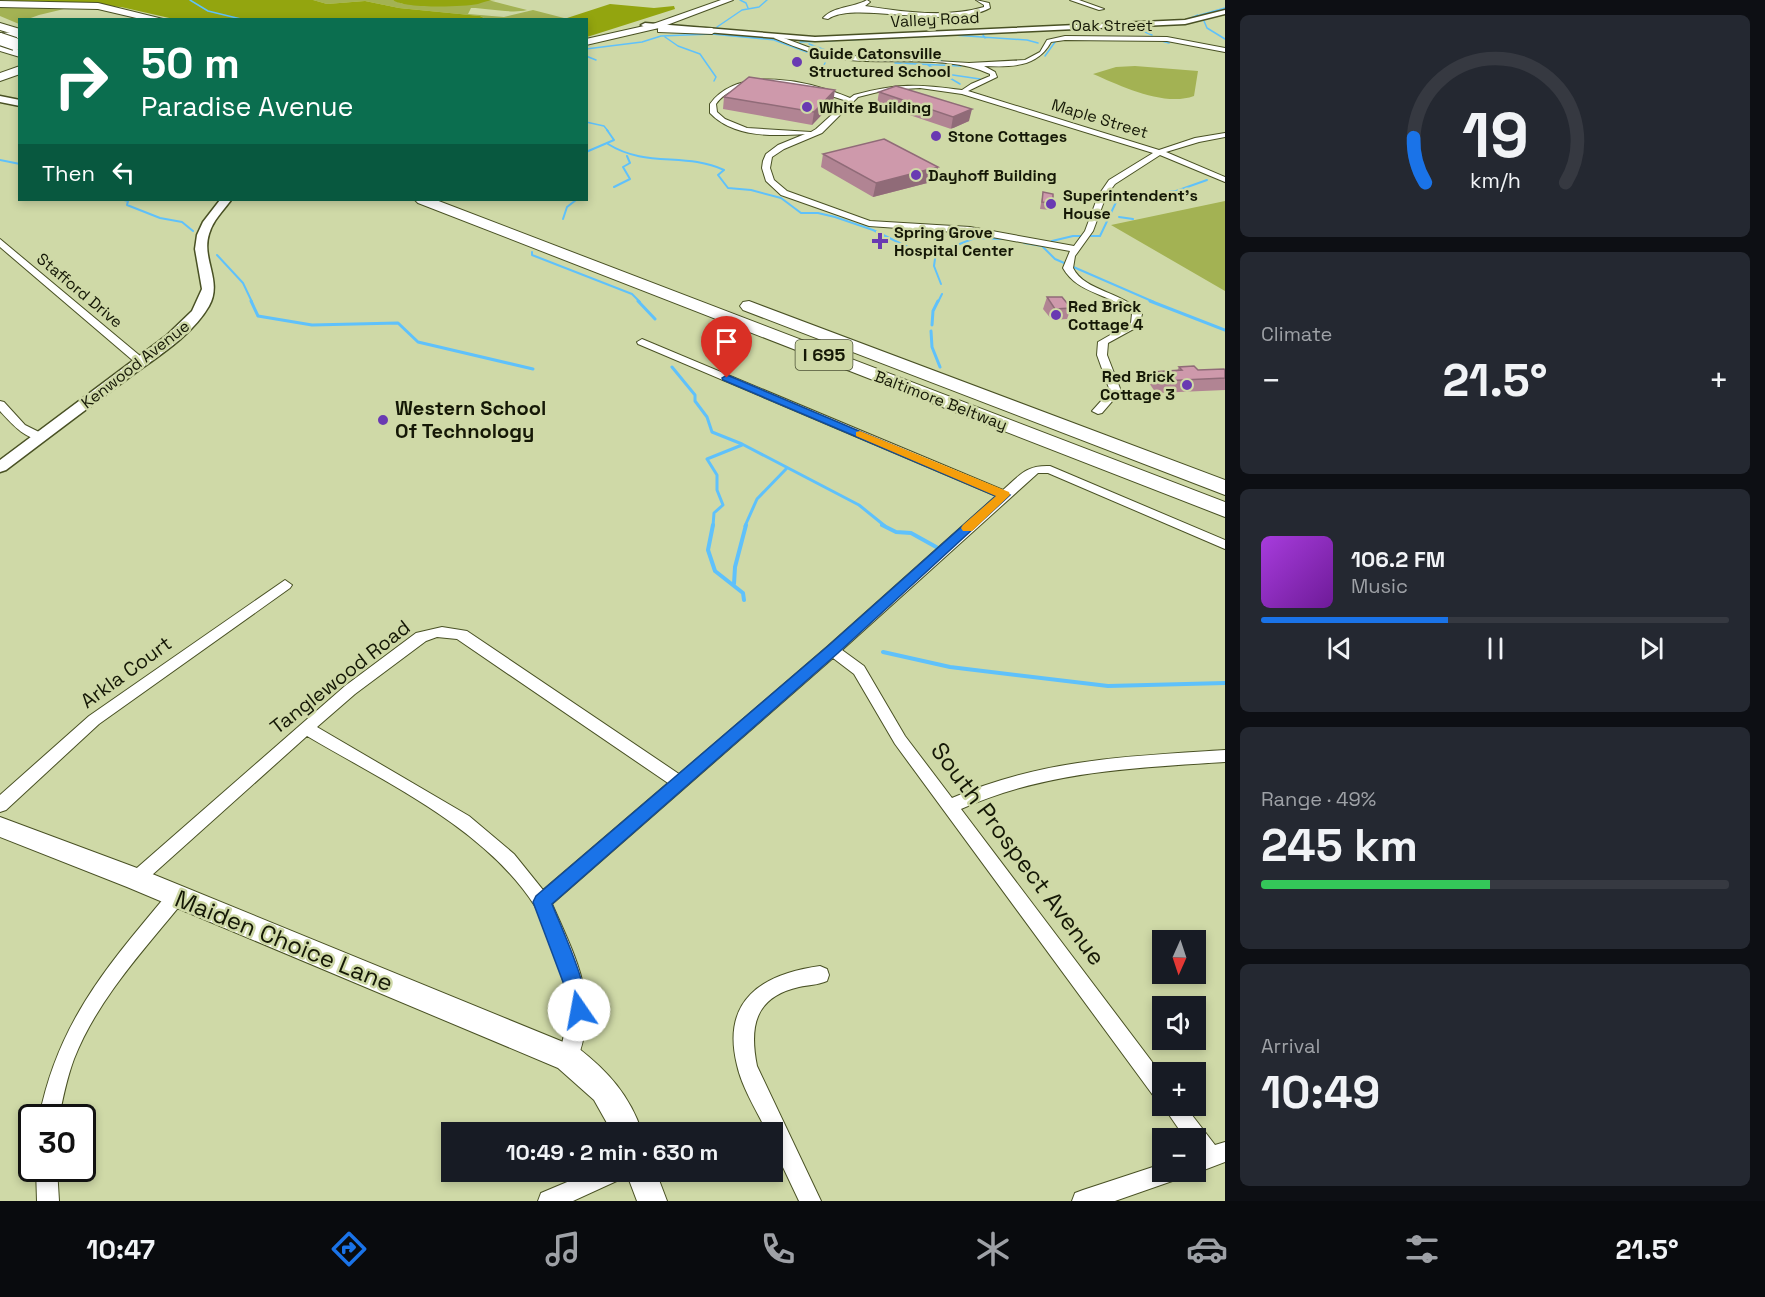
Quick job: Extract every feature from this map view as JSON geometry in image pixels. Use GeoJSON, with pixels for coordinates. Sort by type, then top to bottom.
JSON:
{"type":"FeatureCollection","features":[{"type":"Feature","properties":{"kind":"highway"},"geometry":{"type":"LineString","coordinates":[[0,4],[78,5],[152,18]]}},
{"type":"Feature","properties":{"kind":"highway"},"geometry":{"type":"LineString","coordinates":[[39,16],[72,9],[114,10],[135,15],[137,18]]}},
{"type":"Feature","properties":{"kind":"highway"},"geometry":{"type":"LineString","coordinates":[[114,10],[124,18]]}},
{"type":"Feature","properties":{"kind":"highway"},"geometry":{"type":"LineString","coordinates":[[114,10],[128,18]]}},
{"type":"Feature","properties":{"kind":"highway"},"geometry":{"type":"LineString","coordinates":[[0,26],[18,40]]}},
{"type":"Feature","properties":{"kind":"highway"},"geometry":{"type":"LineString","coordinates":[[0,39],[18,40]]}},
{"type":"Feature","properties":{"kind":"highway"},"geometry":{"type":"LineString","coordinates":[[0,47],[18,40]]}},
{"type":"Feature","properties":{"kind":"highway"},"geometry":{"type":"LineString","coordinates":[[2,78],[18,71]]}},
{"type":"Feature","properties":{"kind":"highway"},"geometry":{"type":"LineString","coordinates":[[2,78],[18,79]]}},
{"type":"Feature","properties":{"kind":"highway","name":"Baltimore Beltway"},"geometry":{"type":"LineString","coordinates":[[426,201],[1225,510]]}},
{"type":"Feature","properties":{"kind":"highway","name":"Baltimore Beltway"},"geometry":{"type":"LineString","coordinates":[[471,201],[1225,488]]}},
{"type":"Feature","properties":{"kind":"main road"},"geometry":{"type":"LineString","coordinates":[[685,11],[696,5],[699,0]]}},
{"type":"Feature","properties":{"kind":"main road"},"geometry":{"type":"LineString","coordinates":[[588,39],[645,25],[716,0]]}},
{"type":"Feature","properties":{"kind":"main road"},"geometry":{"type":"LineString","coordinates":[[626,34],[656,26],[728,0]]}},
{"type":"Feature","properties":{"kind":"main road"},"geometry":{"type":"LineString","coordinates":[[676,19],[673,23],[678,26],[712,31]]}},
{"type":"Feature","properties":{"kind":"main road"},"geometry":{"type":"LineString","coordinates":[[588,40],[673,30],[712,31]]}},
{"type":"Feature","properties":{"kind":"main road","name":"Maiden Choice Lane"},"geometry":{"type":"LineString","coordinates":[[0,827],[136,879],[568,1058],[588,1072],[607,1091],[622,1122]]}},
{"type":"Feature","properties":{"kind":"main road"},"geometry":{"type":"LineString","coordinates":[[645,1182],[652,1201]]}},
{"type":"Feature","properties":{"kind":"street"},"geometry":{"type":"LineString","coordinates":[[826,18],[830,14],[861,6],[868,0]]}},
{"type":"Feature","properties":{"kind":"street"},"geometry":{"type":"LineString","coordinates":[[861,6],[890,12],[920,13],[973,11],[987,8],[987,4],[979,0]]}},
{"type":"Feature","properties":{"kind":"street"},"geometry":{"type":"LineString","coordinates":[[1073,0],[1101,9]]}},
{"type":"Feature","properties":{"kind":"street","name":"Valley Road"},"geometry":{"type":"LineString","coordinates":[[645,25],[802,39],[1185,22],[1225,12]]}},
{"type":"Feature","properties":{"kind":"street","name":"Oak Street"},"geometry":{"type":"LineString","coordinates":[[776,36],[815,53],[848,59],[971,64],[1000,64],[1031,59],[1043,52],[1049,41],[1065,38],[1167,39],[1225,50]]}},
{"type":"Feature","properties":{"kind":"street"},"geometry":{"type":"LineString","coordinates":[[793,44],[802,39]]}},
{"type":"Feature","properties":{"kind":"street"},"geometry":{"type":"LineString","coordinates":[[963,92],[994,75],[987,69],[971,64]]}},
{"type":"Feature","properties":{"kind":"street"},"geometry":{"type":"LineString","coordinates":[[819,131],[782,133],[743,128],[725,122],[714,113],[714,99],[741,85],[770,82],[812,86],[850,100],[819,131],[788,144],[770,156],[766,168],[770,181],[794,198],[880,225],[954,228],[1075,249]]}},
{"type":"Feature","properties":{"kind":"street","name":"Maple Street"},"geometry":{"type":"LineString","coordinates":[[850,100],[869,91],[897,87],[933,87],[963,92],[1159,152],[1225,180]]}},
{"type":"Feature","properties":{"kind":"street"},"geometry":{"type":"LineString","coordinates":[[0,99],[18,103]]}},
{"type":"Feature","properties":{"kind":"street"},"geometry":{"type":"LineString","coordinates":[[782,133],[788,144]]}},
{"type":"Feature","properties":{"kind":"street"},"geometry":{"type":"LineString","coordinates":[[1098,411],[1116,391],[1102,355],[1103,342],[1136,324],[1137,314],[1121,298],[1078,282],[1070,273],[1068,265],[1075,249],[1086,237],[1107,187],[1159,152],[1198,140],[1225,135]]}},
{"type":"Feature","properties":{"kind":"street","name":"Kenwood Avenue"},"geometry":{"type":"LineString","coordinates":[[0,466],[182,330],[202,306],[206,297],[209,279],[201,241],[207,224],[225,201]]}},
{"type":"Feature","properties":{"kind":"street","name":"Stafford Drive"},"geometry":{"type":"LineString","coordinates":[[0,242],[141,362]]}},
{"type":"Feature","properties":{"kind":"street"},"geometry":{"type":"LineString","coordinates":[[642,342],[1004,495]]}},
{"type":"Feature","properties":{"kind":"street"},"geometry":{"type":"LineString","coordinates":[[0,404],[21,427],[41,437]]}},
{"type":"Feature","properties":{"kind":"street"},"geometry":{"type":"LineString","coordinates":[[542,902],[833,650],[1004,495],[1037,469],[1050,470],[1225,545]]}},
{"type":"Feature","properties":{"kind":"street","name":"Arkla Court"},"geometry":{"type":"LineString","coordinates":[[0,804],[94,720],[285,585]]}},
{"type":"Feature","properties":{"kind":"street","name":"Tanglewood Road"},"geometry":{"type":"LineString","coordinates":[[136,879],[350,690],[421,637],[432,633],[453,632],[462,635],[679,782]]}},
{"type":"Feature","properties":{"kind":"street","name":"South Prospect Avenue"},"geometry":{"type":"LineString","coordinates":[[833,650],[858,670],[890,726],[1152,1078]]}},
{"type":"Feature","properties":{"kind":"street"},"geometry":{"type":"LineString","coordinates":[[306,728],[463,821],[508,859],[542,902],[554,930],[577,1000],[579,1010],[576,1030],[568,1058]]}},
{"type":"Feature","properties":{"kind":"street"},"geometry":{"type":"LineString","coordinates":[[950,806],[986,790],[1048,773],[1084,767],[1225,756]]}},
{"type":"Feature","properties":{"kind":"street"},"geometry":{"type":"LineString","coordinates":[[53,1104],[61,1070],[87,1010],[105,984],[176,897]]}},
{"type":"Feature","properties":{"kind":"street"},"geometry":{"type":"LineString","coordinates":[[810,1201],[747,1067],[742,1048],[742,1030],[747,1011],[772,987],[798,977],[820,975]]}},
{"type":"Feature","properties":{"kind":"street"},"geometry":{"type":"LineString","coordinates":[[1181,1116],[1215,1158]]}},
{"type":"Feature","properties":{"kind":"street"},"geometry":{"type":"LineString","coordinates":[[1083,1201],[1152,1178]]}},
{"type":"Feature","properties":{"kind":"street"},"geometry":{"type":"LineString","coordinates":[[47,1182],[48,1201]]}},
{"type":"Feature","properties":{"kind":"street"},"geometry":{"type":"LineString","coordinates":[[549,1201],[592,1182]]}},
{"type":"Feature","properties":{"kind":"green space"},"geometry":{"type":"Polygon","coordinates":[[[0,0],[313,0],[327,4],[365,1],[399,8],[484,18],[169,18],[121,7],[0,0]]]}},
{"type":"Feature","properties":{"kind":"green space"},"geometry":{"type":"Polygon","coordinates":[[[313,0],[393,0],[403,4],[467,5],[488,0],[527,10],[471,8],[468,14],[504,17],[533,10],[564,18],[484,18],[399,8],[365,1],[327,4],[313,0]]]}},
{"type":"Feature","properties":{"kind":"green space"},"geometry":{"type":"Polygon","coordinates":[[[393,0],[496,0],[470,5],[434,7],[409,5],[393,0]]]}},
{"type":"Feature","properties":{"kind":"green space"},"geometry":{"type":"Polygon","coordinates":[[[610,4],[654,8],[674,6],[675,9],[588,37],[588,18],[567,18],[610,4]]]}},
{"type":"Feature","properties":{"kind":"green space"},"geometry":{"type":"Polygon","coordinates":[[[0,5],[87,8],[64,9],[31,18],[18,18],[18,24],[0,16],[0,5]]]}},
{"type":"Feature","properties":{"kind":"green space"},"geometry":{"type":"Polygon","coordinates":[[[1135,66],[1198,71],[1194,96],[1182,99],[1156,97],[1093,74],[1116,67],[1135,66]]]}},
{"type":"Feature","properties":{"kind":"green space"},"geometry":{"type":"Polygon","coordinates":[[[1225,201],[1225,291],[1111,225],[1225,201]]]}},
{"type":"Feature","properties":{"kind":"building"},"geometry":{"type":"Polygon","coordinates":[[[749,77],[835,90],[814,112],[724,97],[749,77]]]}},
{"type":"Feature","properties":{"kind":"building"},"geometry":{"type":"Polygon","coordinates":[[[896,86],[972,109],[953,117],[879,92],[896,86]]]}},
{"type":"Feature","properties":{"kind":"building"},"geometry":{"type":"Polygon","coordinates":[[[884,139],[938,167],[876,183],[823,154],[884,139]]]}},
{"type":"Feature","properties":{"kind":"building"},"geometry":{"type":"Polygon","coordinates":[[[1043,192],[1053,194],[1053,203],[1042,202],[1043,192]]]}},
{"type":"Feature","properties":{"kind":"building"},"geometry":{"type":"Polygon","coordinates":[[[1047,297],[1062,297],[1071,308],[1055,309],[1047,297]]]}},
{"type":"Feature","properties":{"kind":"building"},"geometry":{"type":"Polygon","coordinates":[[[1194,366],[1198,370],[1224,369],[1225,378],[1161,381],[1153,372],[1182,370],[1179,367],[1194,366]]]}},
{"type":"Feature","properties":{"kind":"waterway"},"geometry":{"type":"LineString","coordinates":[[190,0],[208,11],[237,18]]}},
{"type":"Feature","properties":{"kind":"waterway"},"geometry":{"type":"LineString","coordinates":[[740,0],[746,3],[748,8]]}},
{"type":"Feature","properties":{"kind":"waterway"},"geometry":{"type":"LineString","coordinates":[[717,27],[742,10],[759,7],[767,0]]}},
{"type":"Feature","properties":{"kind":"waterway"},"geometry":{"type":"LineString","coordinates":[[1200,15],[1225,8]]}},
{"type":"Feature","properties":{"kind":"waterway"},"geometry":{"type":"LineString","coordinates":[[1138,22],[1186,20],[1198,15]]}},
{"type":"Feature","properties":{"kind":"waterway"},"geometry":{"type":"LineString","coordinates":[[1204,21],[1207,28],[1225,39]]}},
{"type":"Feature","properties":{"kind":"waterway"},"geometry":{"type":"LineString","coordinates":[[1027,27],[1061,26]]}},
{"type":"Feature","properties":{"kind":"waterway"},"geometry":{"type":"LineString","coordinates":[[1131,26],[1152,35]]}},
{"type":"Feature","properties":{"kind":"waterway"},"geometry":{"type":"LineString","coordinates":[[984,37],[985,30],[1013,28]]}},
{"type":"Feature","properties":{"kind":"waterway"},"geometry":{"type":"LineString","coordinates":[[588,49],[642,42],[661,36],[712,34],[776,40]]}},
{"type":"Feature","properties":{"kind":"waterway"},"geometry":{"type":"LineString","coordinates":[[800,42],[953,35],[984,37]]}},
{"type":"Feature","properties":{"kind":"waterway"},"geometry":{"type":"LineString","coordinates":[[665,37],[678,46],[700,54],[716,77],[714,81]]}},
{"type":"Feature","properties":{"kind":"waterway"},"geometry":{"type":"LineString","coordinates":[[984,37],[1038,43]]}},
{"type":"Feature","properties":{"kind":"waterway"},"geometry":{"type":"LineString","coordinates":[[774,40],[826,59]]}},
{"type":"Feature","properties":{"kind":"waterway"},"geometry":{"type":"LineString","coordinates":[[1158,40],[1169,43]]}},
{"type":"Feature","properties":{"kind":"waterway"},"geometry":{"type":"LineString","coordinates":[[1045,56],[1055,42]]}},
{"type":"Feature","properties":{"kind":"waterway"},"geometry":{"type":"LineString","coordinates":[[809,44],[836,54],[856,56]]}},
{"type":"Feature","properties":{"kind":"waterway"},"geometry":{"type":"LineString","coordinates":[[588,57],[596,60]]}},
{"type":"Feature","properties":{"kind":"waterway"},"geometry":{"type":"LineString","coordinates":[[918,60],[942,61]]}},
{"type":"Feature","properties":{"kind":"waterway"},"geometry":{"type":"LineString","coordinates":[[817,77],[825,63]]}},
{"type":"Feature","properties":{"kind":"waterway"},"geometry":{"type":"LineString","coordinates":[[895,63],[961,66]]}},
{"type":"Feature","properties":{"kind":"waterway"},"geometry":{"type":"LineString","coordinates":[[928,65],[960,84]]}},
{"type":"Feature","properties":{"kind":"waterway"},"geometry":{"type":"LineString","coordinates":[[946,74],[980,79]]}},
{"type":"Feature","properties":{"kind":"waterway"},"geometry":{"type":"LineString","coordinates":[[588,122],[604,126],[608,131]]}},
{"type":"Feature","properties":{"kind":"waterway"},"geometry":{"type":"LineString","coordinates":[[588,151],[614,140],[607,130]]}},
{"type":"Feature","properties":{"kind":"waterway"},"geometry":{"type":"LineString","coordinates":[[608,144],[637,156],[695,162],[724,170],[718,175],[728,188],[751,190],[781,198],[801,213],[818,213],[835,217],[873,230],[914,250],[939,252],[975,238],[1002,239]]}},
{"type":"Feature","properties":{"kind":"waterway"},"geometry":{"type":"LineString","coordinates":[[614,187],[630,179],[623,167],[630,163],[627,156]]}},
{"type":"Feature","properties":{"kind":"waterway"},"geometry":{"type":"LineString","coordinates":[[0,160],[18,164]]}},
{"type":"Feature","properties":{"kind":"waterway"},"geometry":{"type":"LineString","coordinates":[[1052,241],[1073,236],[1100,236],[1118,198],[1176,191],[1207,180]]}},
{"type":"Feature","properties":{"kind":"waterway"},"geometry":{"type":"LineString","coordinates":[[128,201],[127,205],[160,218],[182,222],[193,231]]}},
{"type":"Feature","properties":{"kind":"waterway"},"geometry":{"type":"LineString","coordinates":[[563,219],[567,207],[575,201]]}},
{"type":"Feature","properties":{"kind":"waterway"},"geometry":{"type":"LineString","coordinates":[[1119,217],[1133,219]]}},
{"type":"Feature","properties":{"kind":"waterway"},"geometry":{"type":"LineString","coordinates":[[1024,243],[1042,246],[1055,259],[1154,302]]}},
{"type":"Feature","properties":{"kind":"waterway"},"geometry":{"type":"LineString","coordinates":[[532,252],[532,255],[632,294],[640,302]]}},
{"type":"Feature","properties":{"kind":"waterway"},"geometry":{"type":"LineString","coordinates":[[936,252],[934,266],[941,284]]}},
{"type":"Feature","properties":{"kind":"waterway"},"geometry":{"type":"LineString","coordinates":[[217,255],[243,283],[252,302]]}},
{"type":"Feature","properties":{"kind":"waterway"},"geometry":{"type":"LineString","coordinates":[[938,302],[942,294]]}},
{"type":"Feature","properties":{"kind":"waterway"},"geometry":{"type":"LineString","coordinates":[[251,301],[258,316],[312,325],[398,323],[418,342],[533,369]]}},
{"type":"Feature","properties":{"kind":"waterway"},"geometry":{"type":"LineString","coordinates":[[638,301],[655,319]]}},
{"type":"Feature","properties":{"kind":"waterway"},"geometry":{"type":"LineString","coordinates":[[932,325],[933,311],[938,301]]}},
{"type":"Feature","properties":{"kind":"waterway"},"geometry":{"type":"LineString","coordinates":[[1150,301],[1225,330]]}},
{"type":"Feature","properties":{"kind":"waterway"},"geometry":{"type":"LineString","coordinates":[[931,331],[932,347],[940,367]]}},
{"type":"Feature","properties":{"kind":"waterway"},"geometry":{"type":"LineString","coordinates":[[672,367],[695,395],[695,401],[707,417],[712,432],[742,444],[859,505],[885,526]]}},
{"type":"Feature","properties":{"kind":"waterway"},"geometry":{"type":"LineString","coordinates":[[713,526],[714,513],[723,505],[717,490],[717,475],[707,459],[742,445]]}},
{"type":"Feature","properties":{"kind":"waterway"},"geometry":{"type":"LineString","coordinates":[[745,526],[757,499],[787,468]]}},
{"type":"Feature","properties":{"kind":"waterway"},"geometry":{"type":"LineString","coordinates":[[713,525],[708,550],[715,571],[743,593],[744,600]]}},
{"type":"Feature","properties":{"kind":"waterway"},"geometry":{"type":"LineString","coordinates":[[734,584],[735,567],[746,525]]}},
{"type":"Feature","properties":{"kind":"waterway"},"geometry":{"type":"LineString","coordinates":[[882,525],[896,532],[911,533],[938,548]]}},
{"type":"Feature","properties":{"kind":"waterway"},"geometry":{"type":"LineString","coordinates":[[883,652],[950,667],[1108,686],[1225,683]]}},
{"type":"Feature","properties":{"kind":"slow traffic"},"geometry":{"type":"LineString","coordinates":[[860,434],[1004,495],[968,528]]}},
{"type":"Feature","properties":{"kind":"place","name":"Guide Catonsville Structured School"},"geometry":{"type":"Point","coordinates":[797,62]}},
{"type":"Feature","properties":{"kind":"place","name":"White Building"},"geometry":{"type":"Point","coordinates":[807,107]}},
{"type":"Feature","properties":{"kind":"place","name":"Stone Cottages"},"geometry":{"type":"Point","coordinates":[936,136]}},
{"type":"Feature","properties":{"kind":"place","name":"Dayhoff Building"},"geometry":{"type":"Point","coordinates":[916,175]}},
{"type":"Feature","properties":{"kind":"place","name":"Superintendent's House"},"geometry":{"type":"Point","coordinates":[1051,204]}},
{"type":"Feature","properties":{"kind":"place","name":"Spring Grove Hospital Center"},"geometry":{"type":"Point","coordinates":[880,241]}},
{"type":"Feature","properties":{"kind":"place","name":"Red Brick Cottage 4"},"geometry":{"type":"Point","coordinates":[1056,315]}},
{"type":"Feature","properties":{"kind":"place","name":"Red Brick Cottage 3"},"geometry":{"type":"Point","coordinates":[1187,385]}},
{"type":"Feature","properties":{"kind":"place","name":"Western School Of Technology"},"geometry":{"type":"Point","coordinates":[383,420]}},
{"type":"Feature","properties":{"kind":"route"},"geometry":{"type":"LineString","coordinates":[[579,1010],[575,990],[542,902],[833,650],[1004,495],[727,378]]}}]}
